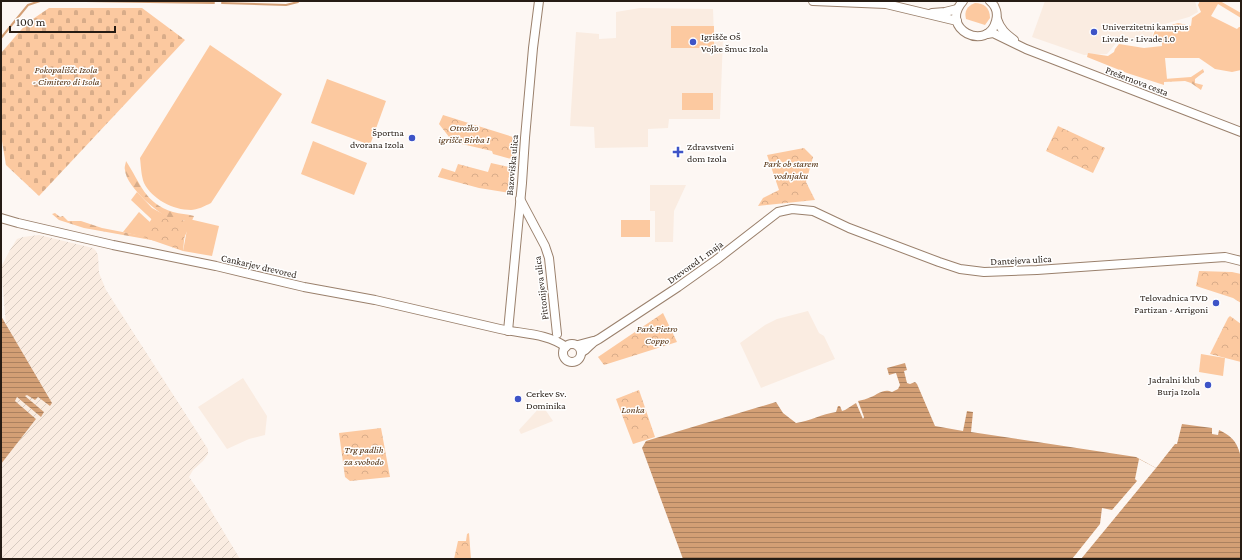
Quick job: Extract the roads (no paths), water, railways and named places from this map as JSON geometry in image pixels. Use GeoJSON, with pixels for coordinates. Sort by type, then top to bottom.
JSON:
{"type":"FeatureCollection","features":[{"type":"Feature","properties":{"kind":"street","name":"Bazoviška ulica"},"geometry":{"type":"LineString","coordinates":[[511,331],[524,138],[539,1]]}},
{"type":"Feature","properties":{"kind":"street"},"geometry":{"type":"LineString","coordinates":[[813,1],[886,4],[957,21],[957,9],[963,1]]}},
{"type":"Feature","properties":{"kind":"street","name":"Prešernova cesta"},"geometry":{"type":"LineString","coordinates":[[990,1],[995,8],[999,26],[1005,33],[1026,49]]}},
{"type":"Feature","properties":{"kind":"street"},"geometry":{"type":"LineString","coordinates":[[925,13],[945,12],[957,9]]}},
{"type":"Feature","properties":{"kind":"street"},"geometry":{"type":"LineString","coordinates":[[987,34],[992,30],[997,18]]}},
{"type":"Feature","properties":{"kind":"street","name":"Prešernova cesta"},"geometry":{"type":"LineString","coordinates":[[957,21],[959,27],[970,36],[976,37],[993,33],[1026,49],[1241,132]]}},
{"type":"Feature","properties":{"kind":"street","name":"Pittonijeva ulica"},"geometry":{"type":"LineString","coordinates":[[520,199],[545,246],[549,258],[557,334]]}},
{"type":"Feature","properties":{"kind":"street","name":"Drevored 1. maja"},"geometry":{"type":"LineString","coordinates":[[580,349],[587,350],[591,342],[599,339],[716,260],[778,212],[792,209],[813,211]]}},
{"type":"Feature","properties":{"kind":"street","name":"Dantejeva ulica"},"geometry":{"type":"LineString","coordinates":[[813,211],[849,228],[939,262],[960,269],[984,272],[1037,270],[1225,257],[1241,261]]}},
{"type":"Feature","properties":{"kind":"street","name":"Cankarjev drevored"},"geometry":{"type":"LineString","coordinates":[[1,218],[113,245],[216,266],[304,287],[382,302],[549,338],[558,341],[565,348]]}},
{"type":"Feature","properties":{"kind":"street"},"geometry":{"type":"LineString","coordinates":[[570,344],[580,349],[579,360],[572,363],[565,359],[563,353],[565,348],[570,344]]}},
{"type":"Feature","properties":{"kind":"waterway"},"geometry":{"type":"LineString","coordinates":[[1,38],[28,5],[40,1]]}},
{"type":"Feature","properties":{"kind":"waterway"},"geometry":{"type":"LineString","coordinates":[[85,1],[214,3]]}},
{"type":"Feature","properties":{"kind":"waterway"},"geometry":{"type":"LineString","coordinates":[[222,3],[286,5],[298,2]]}},
{"type":"Feature","properties":{"kind":"place","name":"Univerzitetni kampus Livade - Livade 1.0"},"geometry":{"type":"Point","coordinates":[1094,32]}},
{"type":"Feature","properties":{"kind":"place","name":"Igrišče OŠ Vojke Šmuc Izola"},"geometry":{"type":"Point","coordinates":[693,42]}},
{"type":"Feature","properties":{"kind":"place","name":"Športna dvorana Izola"},"geometry":{"type":"Point","coordinates":[412,138]}},
{"type":"Feature","properties":{"kind":"place","name":"Zdravstveni dom Izola"},"geometry":{"type":"Point","coordinates":[678,152]}},
{"type":"Feature","properties":{"kind":"place","name":"Telovadnica TVD Partizan - Arrigoni"},"geometry":{"type":"Point","coordinates":[1216,303]}},
{"type":"Feature","properties":{"kind":"place","name":"Jadralni klub Burja Izola"},"geometry":{"type":"Point","coordinates":[1208,385]}},
{"type":"Feature","properties":{"kind":"place","name":"Cerkev Sv. Dominika"},"geometry":{"type":"Point","coordinates":[518,399]}},
{"type":"Feature","properties":{"kind":"park label","name":"Pokopališče Izola - Cimitero di Isola"},"geometry":{"type":"Point","coordinates":[66,74]}},
{"type":"Feature","properties":{"kind":"park label","name":"Otroško igrišče Birba I"},"geometry":{"type":"Point","coordinates":[464,132]}},
{"type":"Feature","properties":{"kind":"park label","name":"Park ob starem vodnjaku"},"geometry":{"type":"Point","coordinates":[791,168]}},
{"type":"Feature","properties":{"kind":"park label","name":"Park Pietro Coppo"},"geometry":{"type":"Point","coordinates":[657,334]}},
{"type":"Feature","properties":{"kind":"park label","name":"Lonka"},"geometry":{"type":"Point","coordinates":[633,409]}},
{"type":"Feature","properties":{"kind":"park label","name":"Trg padlih za svobodo"},"geometry":{"type":"Point","coordinates":[364,454]}}]}
